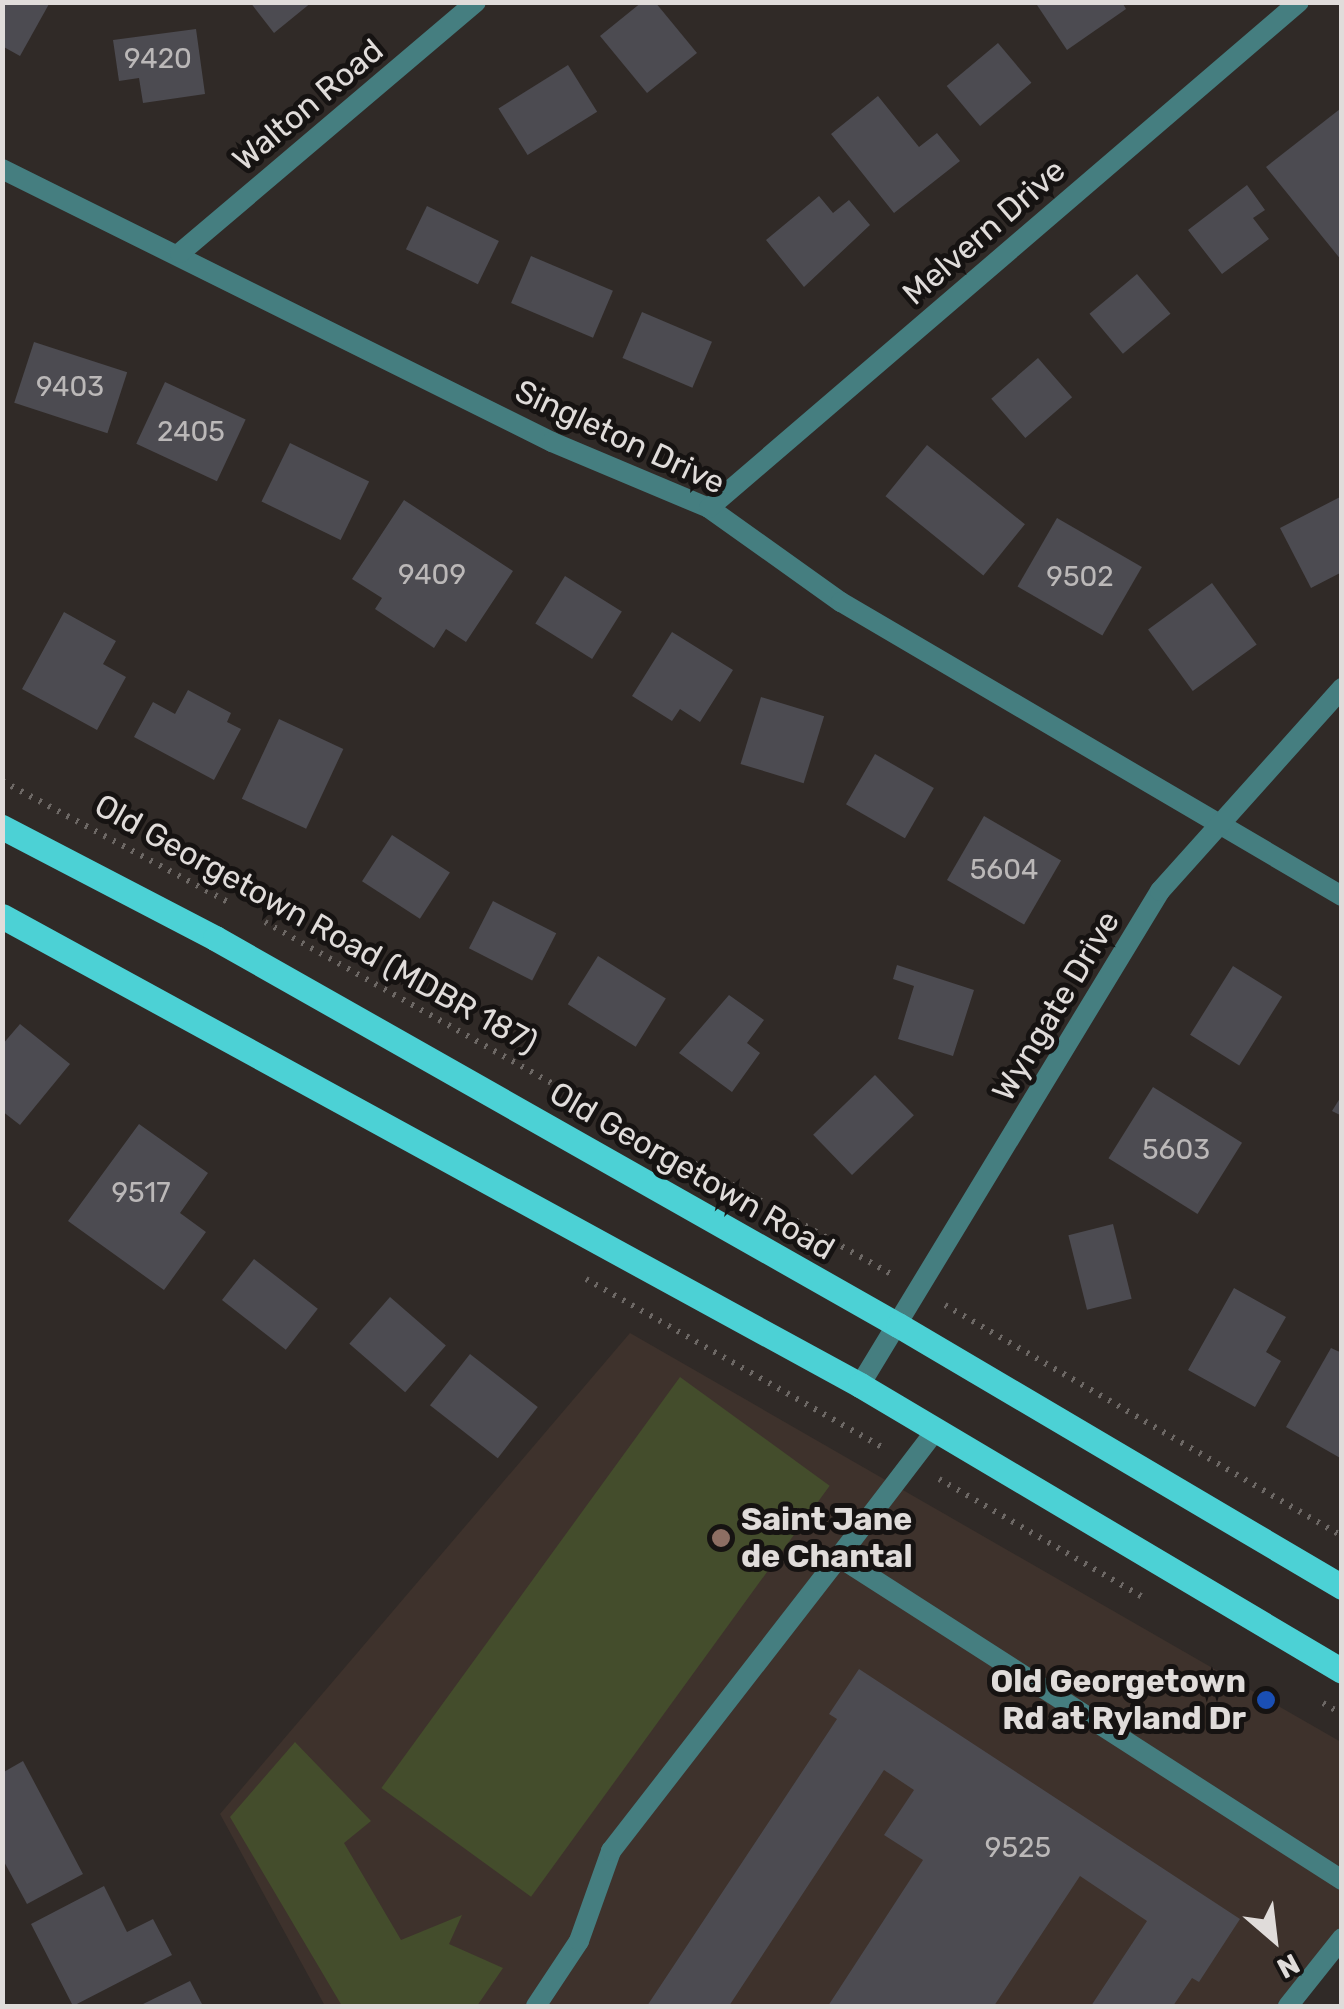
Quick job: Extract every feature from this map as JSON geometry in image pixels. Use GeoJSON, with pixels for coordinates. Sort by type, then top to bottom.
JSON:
{"type":"FeatureCollection","features":[{"type":"Feature","properties":{"kind":"main road","name":"Old Georgetown Road"},"geometry":{"type":"LineString","coordinates":[[2,827],[215,938],[898,1325],[1342,1587]]}},
{"type":"Feature","properties":{"kind":"main road"},"geometry":{"type":"LineString","coordinates":[[2,916],[860,1385],[1342,1672]]}},
{"type":"Feature","properties":{"kind":"street","name":"Walton Road"},"geometry":{"type":"LineString","coordinates":[[180,254],[476,2]]}},
{"type":"Feature","properties":{"kind":"street","name":"Melvern Drive"},"geometry":{"type":"LineString","coordinates":[[709,508],[1298,2]]}},
{"type":"Feature","properties":{"kind":"street","name":"Singleton Drive"},"geometry":{"type":"LineString","coordinates":[[2,169],[180,254],[552,442],[709,508],[842,602],[1342,896]]}},
{"type":"Feature","properties":{"kind":"street","name":"Wyngate Drive"},"geometry":{"type":"LineString","coordinates":[[860,1385],[1160,891],[1216,821],[1342,688]]}},
{"type":"Feature","properties":{"kind":"street"},"geometry":{"type":"LineString","coordinates":[[536,2006],[579,1941],[611,1851],[936,1430]]}},
{"type":"Feature","properties":{"kind":"street"},"geometry":{"type":"LineString","coordinates":[[839,1556],[1342,1880]]}},
{"type":"Feature","properties":{"kind":"street"},"geometry":{"type":"LineString","coordinates":[[1288,2006],[1342,1938]]}},
{"type":"Feature","properties":{"kind":"path","name":"Old Georgetown Road (MDBR 187)"},"geometry":{"type":"LineString","coordinates":[[2,781],[238,907]]}},
{"type":"Feature","properties":{"kind":"path","name":"Old Georgetown Road (MDBR 187)"},"geometry":{"type":"LineString","coordinates":[[255,916],[866,1260]]}},
{"type":"Feature","properties":{"kind":"path"},"geometry":{"type":"LineString","coordinates":[[976,1322],[1342,1536]]}},
{"type":"Feature","properties":{"kind":"shaded area","name":"Saint Jane de Chantal"},"geometry":{"type":"Polygon","coordinates":[[[630,1333],[1341,1742],[1341,1942],[1297,2006],[325,2006],[220,1814],[630,1333]]]}},
{"type":"Feature","properties":{"kind":"green space"},"geometry":{"type":"Polygon","coordinates":[[[680,1377],[830,1486],[531,1897],[381,1788],[680,1377]]]}},
{"type":"Feature","properties":{"kind":"green space"},"geometry":{"type":"Polygon","coordinates":[[[295,1742],[371,1821],[344,1843],[401,1940],[462,1915],[449,1944],[503,1968],[477,2006],[342,2006],[230,1817],[295,1742]]]}},
{"type":"Feature","properties":{"kind":"building"},"geometry":{"type":"Polygon","coordinates":[[[2,2],[49,4],[20,56],[2,46],[2,2]]]}},
{"type":"Feature","properties":{"kind":"building"},"geometry":{"type":"Polygon","coordinates":[[[250,2],[312,2],[274,33],[250,2]]]}},
{"type":"Feature","properties":{"kind":"building"},"geometry":{"type":"Polygon","coordinates":[[[642,2],[655,2],[697,53],[647,93],[600,36],[642,2]]]}},
{"type":"Feature","properties":{"kind":"building"},"geometry":{"type":"Polygon","coordinates":[[[1035,2],[1122,2],[1126,9],[1067,50],[1035,2]]]}},
{"type":"Feature","properties":{"kind":"building"},"geometry":{"type":"Polygon","coordinates":[[[196,29],[205,94],[143,103],[139,78],[119,81],[113,40],[196,29]]]}},
{"type":"Feature","properties":{"kind":"building"},"geometry":{"type":"Polygon","coordinates":[[[998,43],[1031,83],[980,126],[947,86],[998,43]]]}},
{"type":"Feature","properties":{"kind":"building"},"geometry":{"type":"Polygon","coordinates":[[[568,65],[597,112],[528,155],[498,108],[568,65]]]}},
{"type":"Feature","properties":{"kind":"building"},"geometry":{"type":"Polygon","coordinates":[[[878,96],[919,147],[937,133],[960,161],[894,213],[831,134],[878,96]]]}},
{"type":"Feature","properties":{"kind":"building"},"geometry":{"type":"Polygon","coordinates":[[[1342,111],[1342,261],[1266,167],[1342,111]]]}},
{"type":"Feature","properties":{"kind":"building"},"geometry":{"type":"Polygon","coordinates":[[[1247,185],[1265,210],[1253,218],[1269,239],[1222,274],[1188,230],[1247,185]]]}},
{"type":"Feature","properties":{"kind":"building"},"geometry":{"type":"Polygon","coordinates":[[[819,196],[833,213],[849,200],[870,225],[804,287],[766,240],[819,196]]]}},
{"type":"Feature","properties":{"kind":"building"},"geometry":{"type":"Polygon","coordinates":[[[427,206],[499,241],[478,284],[406,249],[427,206]]]}},
{"type":"Feature","properties":{"kind":"building"},"geometry":{"type":"Polygon","coordinates":[[[531,256],[613,291],[593,338],[511,303],[531,256]]]}},
{"type":"Feature","properties":{"kind":"building"},"geometry":{"type":"Polygon","coordinates":[[[1137,274],[1170,314],[1123,354],[1090,314],[1137,274]]]}},
{"type":"Feature","properties":{"kind":"building"},"geometry":{"type":"Polygon","coordinates":[[[642,312],[712,342],[692,388],[622,358],[642,312]]]}},
{"type":"Feature","properties":{"kind":"building"},"geometry":{"type":"Polygon","coordinates":[[[34,342],[127,372],[107,433],[14,403],[34,342]]]}},
{"type":"Feature","properties":{"kind":"building"},"geometry":{"type":"Polygon","coordinates":[[[1038,358],[1072,397],[1025,438],[991,399],[1038,358]]]}},
{"type":"Feature","properties":{"kind":"building"},"geometry":{"type":"Polygon","coordinates":[[[165,382],[246,420],[217,481],[136,444],[165,382]]]}},
{"type":"Feature","properties":{"kind":"building"},"geometry":{"type":"Polygon","coordinates":[[[290,443],[369,482],[341,540],[262,501],[290,443]]]}},
{"type":"Feature","properties":{"kind":"building"},"geometry":{"type":"Polygon","coordinates":[[[927,445],[1025,524],[983,576],[885,496],[927,445]]]}},
{"type":"Feature","properties":{"kind":"building"},"geometry":{"type":"Polygon","coordinates":[[[1342,496],[1342,572],[1311,588],[1280,528],[1342,496]]]}},
{"type":"Feature","properties":{"kind":"building"},"geometry":{"type":"Polygon","coordinates":[[[404,500],[513,571],[466,642],[446,629],[434,648],[375,609],[382,598],[352,579],[404,500]]]}},
{"type":"Feature","properties":{"kind":"building"},"geometry":{"type":"Polygon","coordinates":[[[1057,518],[1142,567],[1102,635],[1018,586],[1057,518]]]}},
{"type":"Feature","properties":{"kind":"building"},"geometry":{"type":"Polygon","coordinates":[[[565,576],[622,612],[592,659],[535,623],[565,576]]]}},
{"type":"Feature","properties":{"kind":"building"},"geometry":{"type":"Polygon","coordinates":[[[1212,583],[1257,644],[1193,691],[1148,629],[1212,583]]]}},
{"type":"Feature","properties":{"kind":"building"},"geometry":{"type":"Polygon","coordinates":[[[64,612],[116,641],[103,664],[126,677],[97,730],[22,689],[64,612]]]}},
{"type":"Feature","properties":{"kind":"building"},"geometry":{"type":"Polygon","coordinates":[[[672,632],[733,670],[700,722],[680,709],[672,721],[632,696],[672,632]]]}},
{"type":"Feature","properties":{"kind":"building"},"geometry":{"type":"Polygon","coordinates":[[[188,690],[231,713],[227,722],[241,729],[214,780],[134,737],[153,702],[175,714],[188,690]]]}},
{"type":"Feature","properties":{"kind":"building"},"geometry":{"type":"Polygon","coordinates":[[[761,697],[824,716],[804,783],[741,764],[761,697]]]}},
{"type":"Feature","properties":{"kind":"building"},"geometry":{"type":"Polygon","coordinates":[[[279,719],[343,749],[306,829],[242,799],[279,719]]]}},
{"type":"Feature","properties":{"kind":"building"},"geometry":{"type":"Polygon","coordinates":[[[875,754],[934,788],[905,838],[846,804],[875,754]]]}},
{"type":"Feature","properties":{"kind":"building"},"geometry":{"type":"Polygon","coordinates":[[[984,816],[1061,860],[1024,925],[947,880],[984,816]]]}},
{"type":"Feature","properties":{"kind":"building"},"geometry":{"type":"Polygon","coordinates":[[[392,835],[450,873],[420,919],[362,881],[392,835]]]}},
{"type":"Feature","properties":{"kind":"building"},"geometry":{"type":"Polygon","coordinates":[[[493,901],[556,933],[532,980],[469,948],[493,901]]]}},
{"type":"Feature","properties":{"kind":"building"},"geometry":{"type":"Polygon","coordinates":[[[598,956],[666,998],[636,1047],[568,1004],[598,956]]]}},
{"type":"Feature","properties":{"kind":"building"},"geometry":{"type":"Polygon","coordinates":[[[897,965],[974,990],[953,1056],[898,1039],[914,986],[893,979],[897,965]]]}},
{"type":"Feature","properties":{"kind":"building"},"geometry":{"type":"Polygon","coordinates":[[[1233,966],[1282,997],[1239,1065],[1190,1035],[1233,966]]]}},
{"type":"Feature","properties":{"kind":"building"},"geometry":{"type":"Polygon","coordinates":[[[729,995],[764,1020],[747,1043],[760,1053],[732,1092],[679,1053],[729,995]]]}},
{"type":"Feature","properties":{"kind":"building"},"geometry":{"type":"Polygon","coordinates":[[[20,1024],[70,1064],[20,1125],[2,1111],[2,1045],[20,1024]]]}},
{"type":"Feature","properties":{"kind":"building"},"geometry":{"type":"Polygon","coordinates":[[[875,1075],[914,1115],[852,1175],[813,1135],[875,1075]]]}},
{"type":"Feature","properties":{"kind":"building"},"geometry":{"type":"Polygon","coordinates":[[[1153,1087],[1242,1143],[1198,1214],[1108,1158],[1153,1087]]]}},
{"type":"Feature","properties":{"kind":"building"},"geometry":{"type":"Polygon","coordinates":[[[1342,1095],[1342,1116],[1332,1111],[1342,1095]]]}},
{"type":"Feature","properties":{"kind":"building"},"geometry":{"type":"Polygon","coordinates":[[[139,1124],[208,1173],[180,1213],[206,1232],[164,1290],[68,1221],[139,1124]]]}},
{"type":"Feature","properties":{"kind":"building"},"geometry":{"type":"Polygon","coordinates":[[[1113,1224],[1132,1299],[1087,1310],[1068,1235],[1113,1224]]]}},
{"type":"Feature","properties":{"kind":"building"},"geometry":{"type":"Polygon","coordinates":[[[254,1259],[318,1309],[286,1350],[222,1300],[254,1259]]]}},
{"type":"Feature","properties":{"kind":"building"},"geometry":{"type":"Polygon","coordinates":[[[1234,1288],[1286,1317],[1266,1352],[1281,1361],[1255,1407],[1188,1370],[1234,1288]]]}},
{"type":"Feature","properties":{"kind":"building"},"geometry":{"type":"Polygon","coordinates":[[[390,1297],[446,1346],[405,1392],[349,1344],[390,1297]]]}},
{"type":"Feature","properties":{"kind":"building"},"geometry":{"type":"Polygon","coordinates":[[[1331,1348],[1342,1353],[1342,1459],[1286,1427],[1331,1348]]]}},
{"type":"Feature","properties":{"kind":"building"},"geometry":{"type":"Polygon","coordinates":[[[470,1354],[538,1407],[498,1458],[430,1405],[470,1354]]]}},
{"type":"Feature","properties":{"kind":"building"},"geometry":{"type":"Polygon","coordinates":[[[859,1669],[1240,1919],[1199,1982],[1192,1978],[1173,2006],[1091,2006],[1147,1921],[1080,1876],[994,2006],[828,2006],[923,1860],[884,1835],[914,1790],[884,1770],[729,2006],[647,2006],[837,1719],[829,1714],[859,1669]]]}},
{"type":"Feature","properties":{"kind":"building"},"geometry":{"type":"Polygon","coordinates":[[[23,1761],[83,1874],[27,1904],[2,1858],[2,1773],[23,1761]]]}},
{"type":"Feature","properties":{"kind":"building"},"geometry":{"type":"Polygon","coordinates":[[[104,1886],[127,1932],[153,1919],[172,1955],[73,2006],[31,1924],[104,1886]]]}},
{"type":"Feature","properties":{"kind":"building"},"geometry":{"type":"Polygon","coordinates":[[[190,1981],[203,2006],[139,2006],[190,1981]]]}},
{"type":"Feature","properties":{"kind":"place","name":"Saint Jane de Chantal"},"geometry":{"type":"Point","coordinates":[721,1538]}},
{"type":"Feature","properties":{"kind":"place","name":"Old Georgetown Rd at Ryland Dr"},"geometry":{"type":"Point","coordinates":[1266,1700]}}]}
